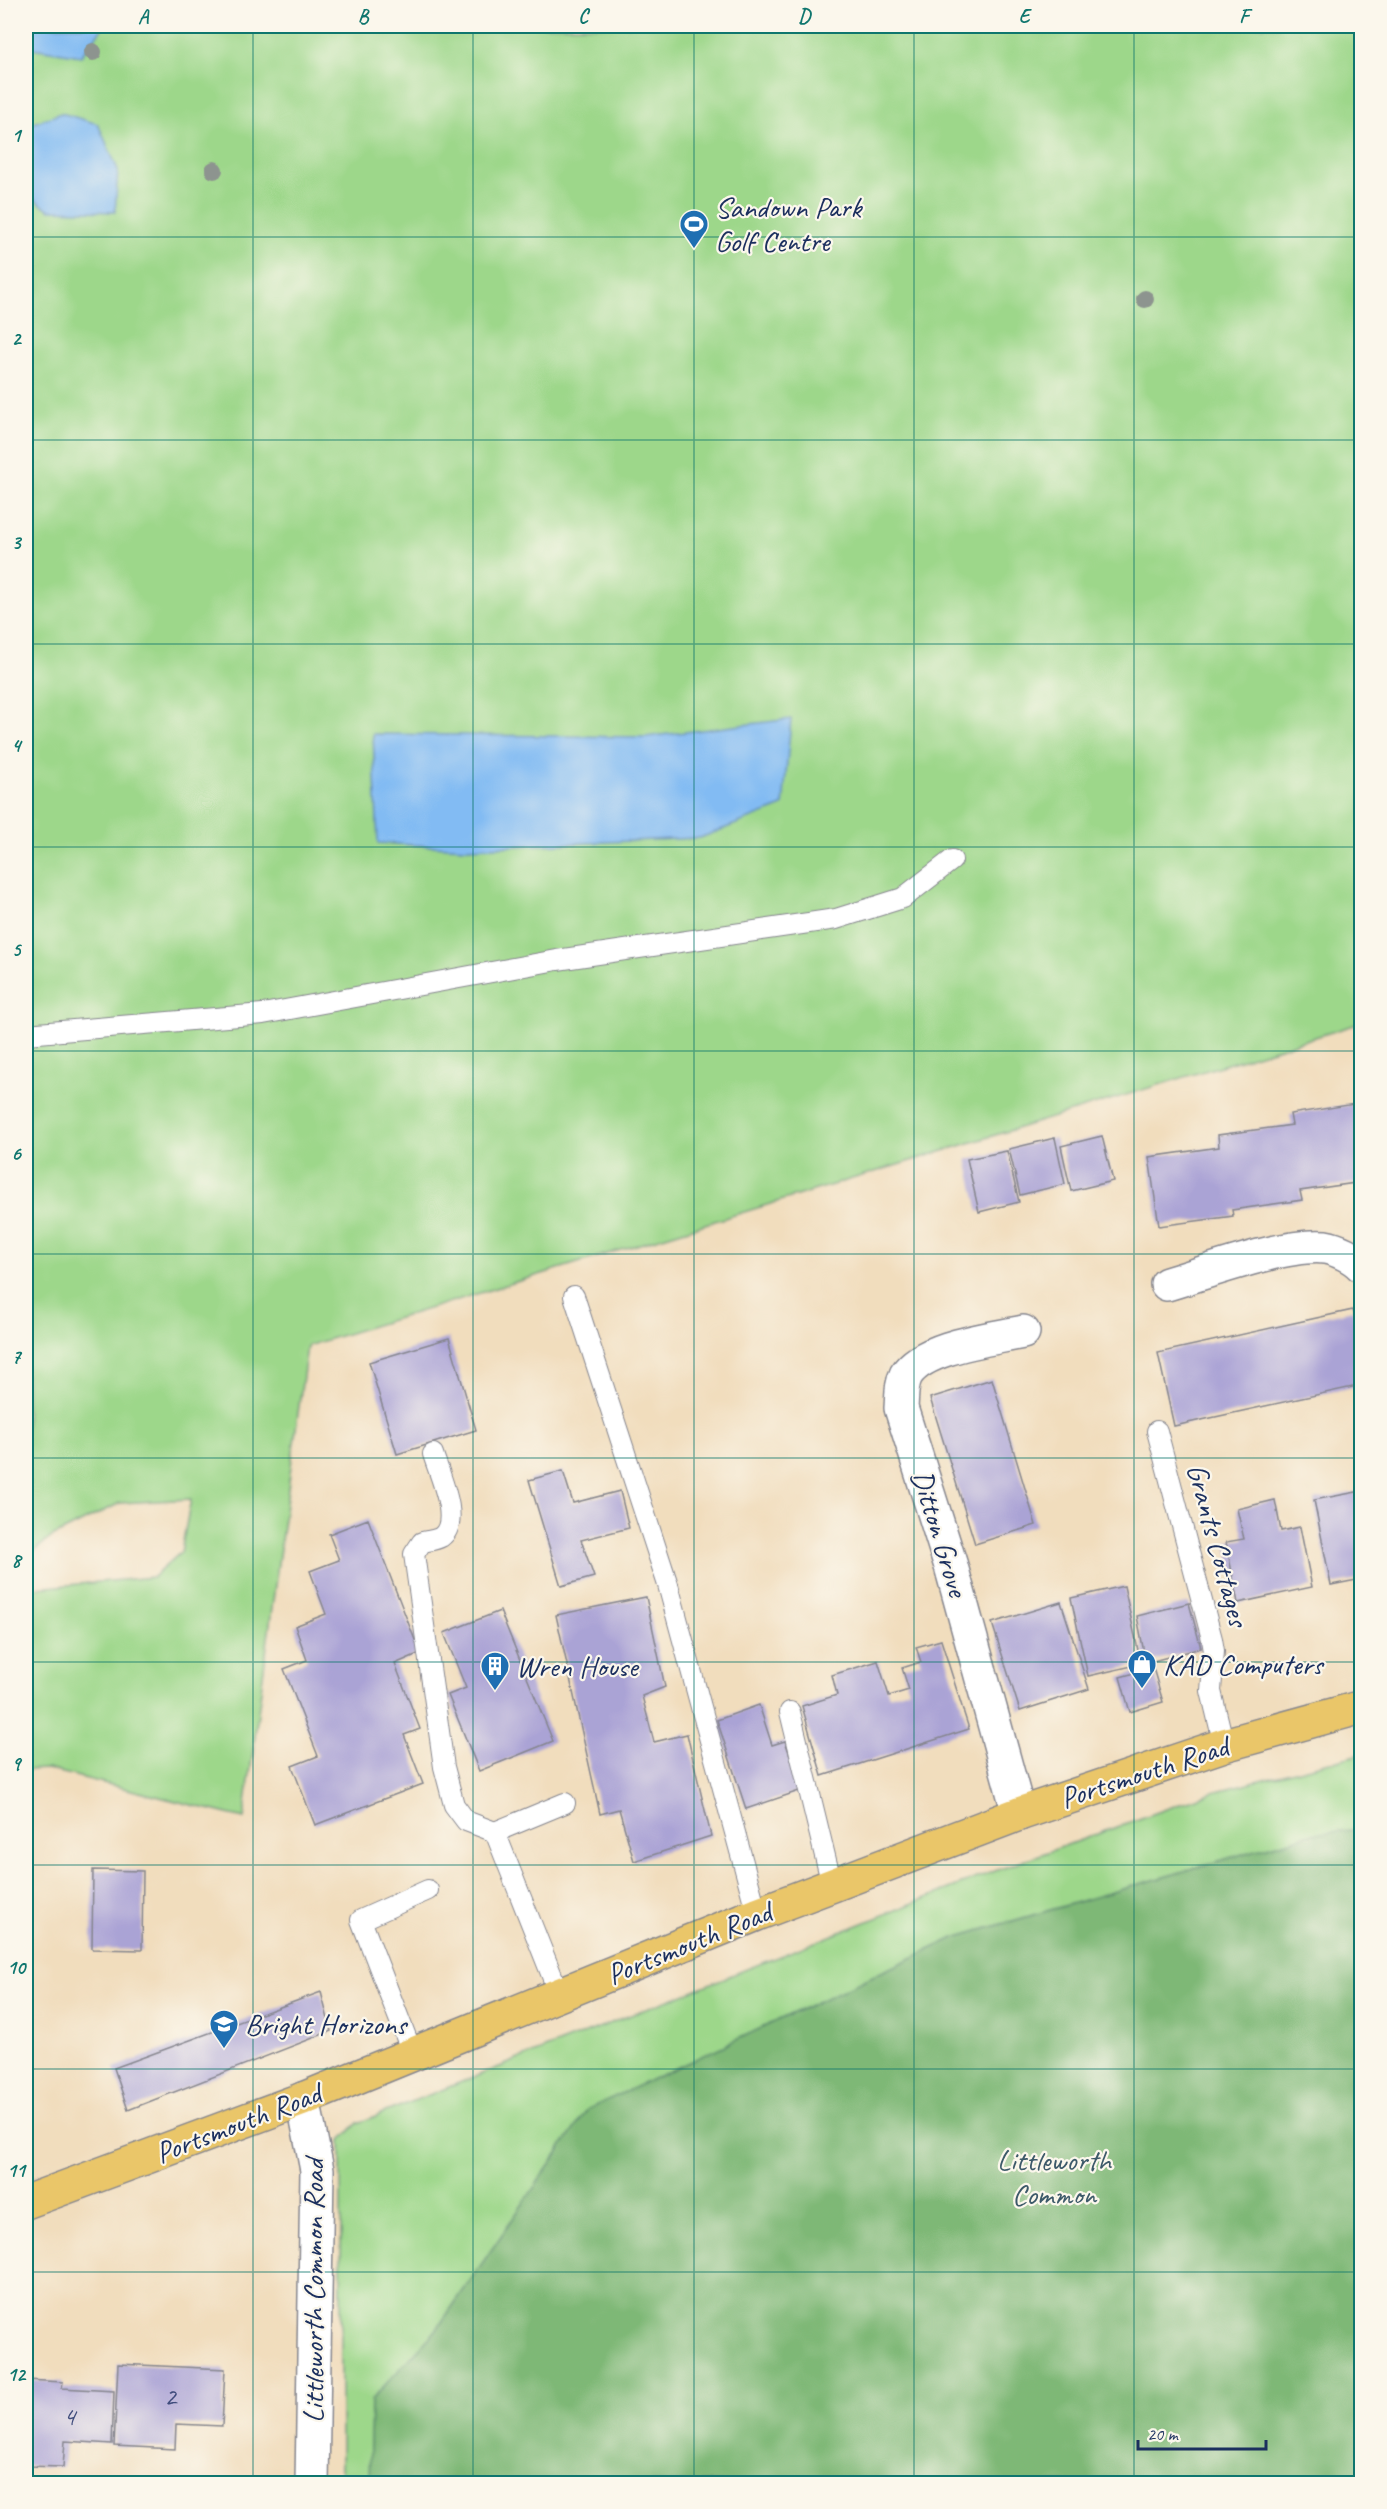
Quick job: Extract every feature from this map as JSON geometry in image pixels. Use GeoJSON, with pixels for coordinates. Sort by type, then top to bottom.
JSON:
{"type":"FeatureCollection","features":[{"type":"Feature","properties":{"kind":"main road","name":"Portsmouth Road"},"geometry":{"type":"LineString","coordinates":[[26,2202],[303,2099],[757,1914],[1018,1814],[1224,1745],[1362,1707]]}},
{"type":"Feature","properties":{"kind":"street"},"geometry":{"type":"LineString","coordinates":[[1167,1284],[1289,1250],[1326,1247],[1356,1259],[1362,1266]]}},
{"type":"Feature","properties":{"kind":"street","name":"Ditton Grove"},"geometry":{"type":"LineString","coordinates":[[1018,1814],[951,1566],[902,1407],[902,1386],[914,1365],[933,1354],[1023,1332]]}},
{"type":"Feature","properties":{"kind":"street","name":"Littleworth Common Road"},"geometry":{"type":"LineString","coordinates":[[303,2099],[310,2124],[317,2170],[312,2484]]}},
{"type":"Feature","properties":{"kind":"lane"},"geometry":{"type":"LineString","coordinates":[[26,1034],[262,1014],[557,960],[836,919],[903,898],[952,860]]}},
{"type":"Feature","properties":{"kind":"lane"},"geometry":{"type":"LineString","coordinates":[[574,1296],[668,1585],[757,1914]]}},
{"type":"Feature","properties":{"kind":"lane","name":"Grants Cottages"},"geometry":{"type":"LineString","coordinates":[[1157,1431],[1212,1639],[1214,1651],[1211,1691],[1224,1745]]}},
{"type":"Feature","properties":{"kind":"lane"},"geometry":{"type":"LineString","coordinates":[[433,1454],[451,1512],[449,1525],[441,1537],[422,1542],[414,1554],[444,1767],[454,1805],[466,1821],[495,1832],[565,1803]]}},
{"type":"Feature","properties":{"kind":"lane"},"geometry":{"type":"LineString","coordinates":[[790,1712],[832,1885]]}},
{"type":"Feature","properties":{"kind":"lane"},"geometry":{"type":"LineString","coordinates":[[495,1832],[560,1996]]}},
{"type":"Feature","properties":{"kind":"lane"},"geometry":{"type":"LineString","coordinates":[[413,2055],[361,1920],[428,1890]]}},
{"type":"Feature","properties":{"kind":"green space"},"geometry":{"type":"Polygon","coordinates":[[[26,26],[1361,26],[1361,1023],[307,1346],[244,1818],[47,1769],[26,1770],[26,1589],[153,1577],[181,1552],[191,1499],[120,1503],[52,1537],[26,1557],[26,26]]]}},
{"type":"Feature","properties":{"kind":"green space","name":"Littleworth Common"},"geometry":{"type":"Polygon","coordinates":[[[1361,1754],[1361,2483],[341,2483],[341,2140],[358,2123],[987,1874],[1213,1792],[1361,1754]]]}},
{"type":"Feature","properties":{"kind":"green space","name":"Littleworth Common"},"geometry":{"type":"Polygon","coordinates":[[[1361,1829],[1361,2483],[369,2483],[371,2400],[437,2329],[588,2109],[954,1938],[1311,1834],[1361,1829]]]}},
{"type":"Feature","properties":{"kind":"water"},"geometry":{"type":"Polygon","coordinates":[[[26,26],[104,26],[81,56],[26,47],[26,26]]]}},
{"type":"Feature","properties":{"kind":"water"},"geometry":{"type":"Polygon","coordinates":[[[61,113],[98,124],[118,170],[115,212],[50,210],[26,194],[26,126],[61,113]]]}},
{"type":"Feature","properties":{"kind":"water"},"geometry":{"type":"Polygon","coordinates":[[[791,719],[783,806],[700,838],[467,848],[378,843],[373,734],[645,737],[791,719]]]}},
{"type":"Feature","properties":{"kind":"building"},"geometry":{"type":"Polygon","coordinates":[[[1361,1103],[1362,1182],[1300,1191],[1302,1200],[1232,1210],[1233,1216],[1159,1226],[1149,1157],[1219,1147],[1218,1135],[1292,1125],[1290,1114],[1361,1103]]]}},
{"type":"Feature","properties":{"kind":"building"},"geometry":{"type":"Polygon","coordinates":[[[1102,1136],[1113,1181],[1071,1191],[1061,1146],[1102,1136]]]}},
{"type":"Feature","properties":{"kind":"building"},"geometry":{"type":"Polygon","coordinates":[[[1055,1138],[1065,1184],[1020,1195],[1009,1149],[1055,1138]]]}},
{"type":"Feature","properties":{"kind":"building"},"geometry":{"type":"Polygon","coordinates":[[[1007,1151],[1019,1202],[979,1212],[967,1159],[1007,1151]]]}},
{"type":"Feature","properties":{"kind":"building"},"geometry":{"type":"Polygon","coordinates":[[[1353,1310],[1362,1348],[1362,1385],[1174,1426],[1158,1353],[1353,1310]]]}},
{"type":"Feature","properties":{"kind":"building"},"geometry":{"type":"Polygon","coordinates":[[[449,1338],[476,1430],[397,1454],[369,1362],[449,1338]]]}},
{"type":"Feature","properties":{"kind":"building"},"geometry":{"type":"Polygon","coordinates":[[[992,1379],[1036,1525],[975,1544],[930,1398],[992,1379]]]}},
{"type":"Feature","properties":{"kind":"building"},"geometry":{"type":"Polygon","coordinates":[[[563,1471],[573,1503],[620,1491],[629,1528],[581,1540],[594,1577],[561,1586],[529,1480],[563,1471]]]}},
{"type":"Feature","properties":{"kind":"building"},"geometry":{"type":"Polygon","coordinates":[[[1362,1491],[1362,1579],[1331,1585],[1314,1500],[1362,1491]]]}},
{"type":"Feature","properties":{"kind":"building"},"geometry":{"type":"Polygon","coordinates":[[[1275,1500],[1281,1531],[1300,1527],[1312,1587],[1238,1603],[1226,1542],[1244,1539],[1237,1509],[1275,1500]]]}},
{"type":"Feature","properties":{"kind":"building"},"geometry":{"type":"Polygon","coordinates":[[[368,1519],[420,1653],[395,1664],[420,1729],[404,1735],[423,1784],[315,1825],[292,1766],[318,1756],[284,1669],[307,1660],[295,1626],[326,1614],[310,1571],[339,1560],[329,1534],[368,1519]]]}},
{"type":"Feature","properties":{"kind":"building"},"geometry":{"type":"Polygon","coordinates":[[[1124,1586],[1141,1664],[1088,1676],[1071,1598],[1124,1586]]]}},
{"type":"Feature","properties":{"kind":"building"},"geometry":{"type":"Polygon","coordinates":[[[646,1597],[665,1687],[642,1696],[654,1742],[687,1734],[711,1836],[634,1861],[619,1809],[600,1814],[556,1615],[646,1597]]]}},
{"type":"Feature","properties":{"kind":"building"},"geometry":{"type":"Polygon","coordinates":[[[1061,1602],[1089,1689],[1020,1711],[992,1623],[1061,1602]]]}},
{"type":"Feature","properties":{"kind":"building"},"geometry":{"type":"Polygon","coordinates":[[[1189,1603],[1201,1648],[1146,1663],[1137,1616],[1189,1603]]]}},
{"type":"Feature","properties":{"kind":"building","name":"Wren House"},"geometry":{"type":"Polygon","coordinates":[[[500,1611],[553,1741],[479,1771],[448,1695],[466,1688],[444,1633],[500,1611]]]}},
{"type":"Feature","properties":{"kind":"building"},"geometry":{"type":"Polygon","coordinates":[[[941,1640],[969,1729],[822,1776],[802,1706],[837,1695],[832,1675],[878,1661],[889,1696],[909,1690],[902,1668],[921,1662],[916,1647],[941,1640]]]}},
{"type":"Feature","properties":{"kind":"building","name":"KAD Computers"},"geometry":{"type":"Polygon","coordinates":[[[1153,1668],[1163,1702],[1130,1712],[1120,1677],[1153,1668]]]}},
{"type":"Feature","properties":{"kind":"building"},"geometry":{"type":"Polygon","coordinates":[[[759,1705],[772,1745],[785,1741],[802,1790],[746,1809],[717,1720],[759,1705]]]}},
{"type":"Feature","properties":{"kind":"building"},"geometry":{"type":"Polygon","coordinates":[[[93,1870],[143,1871],[142,1950],[92,1949],[93,1870]]]}},
{"type":"Feature","properties":{"kind":"building","name":"Bright Horizons"},"geometry":{"type":"Polygon","coordinates":[[[321,1992],[331,2031],[128,2110],[114,2068],[321,1992]]]}},
{"type":"Feature","properties":{"kind":"building"},"geometry":{"type":"Polygon","coordinates":[[[118,2364],[225,2369],[222,2426],[176,2424],[175,2449],[114,2446],[118,2364]]]}},
{"type":"Feature","properties":{"kind":"building"},"geometry":{"type":"Polygon","coordinates":[[[26,2380],[63,2382],[62,2388],[114,2391],[112,2444],[65,2441],[63,2467],[26,2466],[26,2380]]]}},
{"type":"Feature","properties":{"kind":"place","name":"Sandown Park Golf Centre"},"geometry":{"type":"Point","coordinates":[694,250]}},
{"type":"Feature","properties":{"kind":"place","name":"KAD Computers"},"geometry":{"type":"Point","coordinates":[1142,1690]}},
{"type":"Feature","properties":{"kind":"place","name":"Wren House"},"geometry":{"type":"Point","coordinates":[495,1692]}},
{"type":"Feature","properties":{"kind":"place","name":"Bright Horizons"},"geometry":{"type":"Point","coordinates":[224,2050]}}]}
